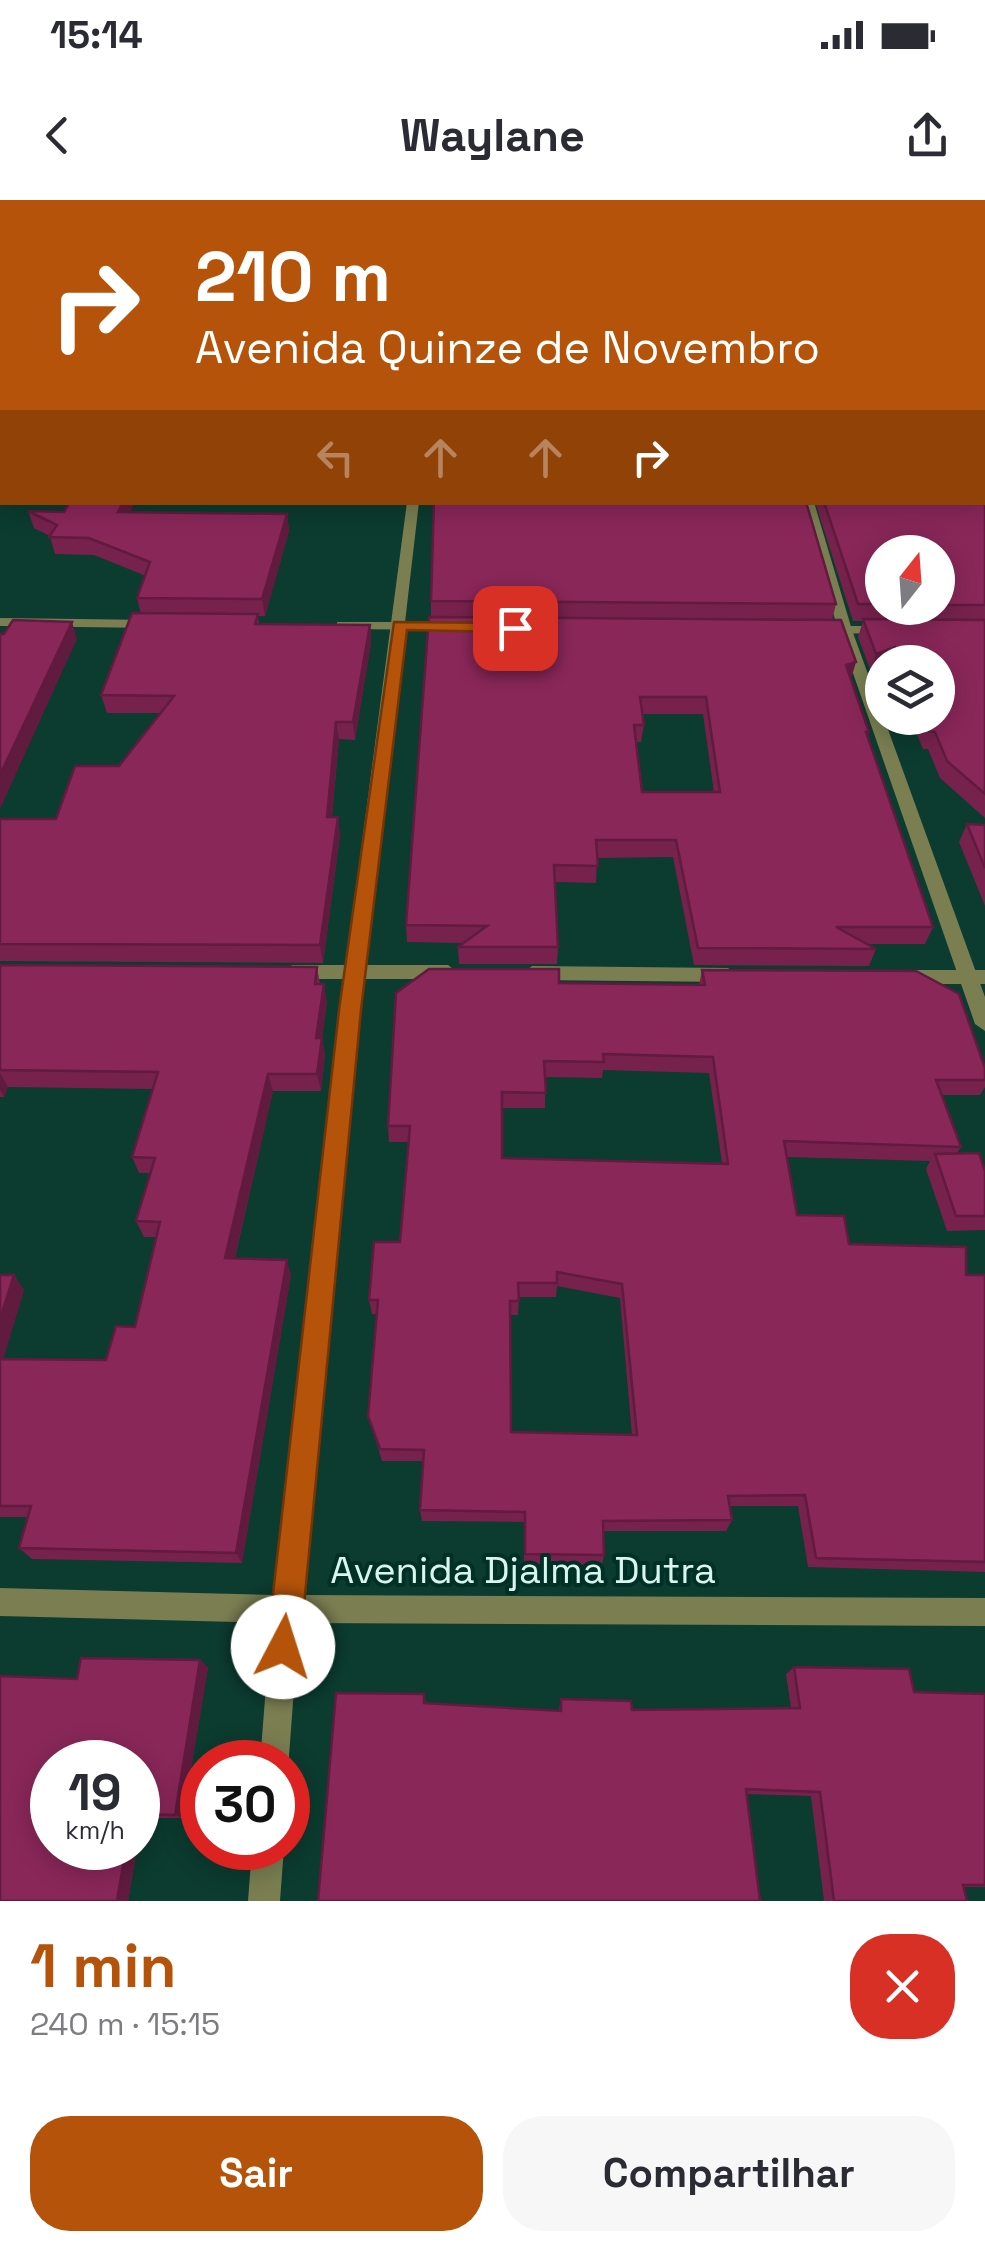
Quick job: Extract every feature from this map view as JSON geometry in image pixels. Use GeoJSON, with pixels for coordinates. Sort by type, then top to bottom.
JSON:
{"type":"FeatureCollection","features":[{"type":"Feature","properties":{"kind":"street"},"geometry":{"type":"LineString","coordinates":[[276,1740],[286,1609],[355,972],[413,505]]}},
{"type":"Feature","properties":{"kind":"street"},"geometry":{"type":"LineString","coordinates":[[809,505],[845,630],[977,977],[985,1024]]}},
{"type":"Feature","properties":{"kind":"street"},"geometry":{"type":"LineString","coordinates":[[0,622],[160,624]]}},
{"type":"Feature","properties":{"kind":"street"},"geometry":{"type":"LineString","coordinates":[[320,625],[477,627]]}},
{"type":"Feature","properties":{"kind":"street"},"geometry":{"type":"LineString","coordinates":[[806,630],[905,630]]}},
{"type":"Feature","properties":{"kind":"street"},"geometry":{"type":"LineString","coordinates":[[276,972],[474,972]]}},
{"type":"Feature","properties":{"kind":"street"},"geometry":{"type":"LineString","coordinates":[[513,973],[751,975]]}},
{"type":"Feature","properties":{"kind":"street"},"geometry":{"type":"LineString","coordinates":[[890,976],[977,977]]}},
{"type":"Feature","properties":{"kind":"street","name":"Avenida Djalma Dutra"},"geometry":{"type":"LineString","coordinates":[[0,1602],[286,1609],[985,1612]]}},
{"type":"Feature","properties":{"kind":"street"},"geometry":{"type":"LineString","coordinates":[[264,1901],[266,1870]]}},
{"type":"Feature","properties":{"kind":"building"},"geometry":{"type":"Polygon","coordinates":[[[68,505],[122,505],[118,512],[287,514],[262,599],[137,598],[150,562],[89,538],[49,537],[57,525],[28,511],[64,512],[68,505]]]}},
{"type":"Feature","properties":{"kind":"building"},"geometry":{"type":"Polygon","coordinates":[[[434,505],[807,505],[836,604],[431,601],[434,505]]]}},
{"type":"Feature","properties":{"kind":"building"},"geometry":{"type":"Polygon","coordinates":[[[825,505],[985,505],[985,605],[955,605],[955,535],[865,535],[865,604],[858,604],[825,505]]]}},
{"type":"Feature","properties":{"kind":"building"},"geometry":{"type":"Polygon","coordinates":[[[132,613],[258,614],[255,624],[370,625],[353,722],[336,722],[327,817],[338,817],[320,945],[0,944],[0,819],[56,819],[75,766],[119,766],[174,696],[101,695],[132,613]]]}},
{"type":"Feature","properties":{"kind":"building"},"geometry":{"type":"Polygon","coordinates":[[[429,617],[841,620],[856,662],[846,665],[865,720],[865,735],[933,927],[836,927],[876,949],[698,948],[676,840],[596,840],[598,866],[554,865],[558,947],[458,947],[487,926],[406,925],[429,617]],[[640,697],[644,725],[634,725],[642,792],[720,792],[706,697],[640,697]]]}},
{"type":"Feature","properties":{"kind":"building"},"geometry":{"type":"Polygon","coordinates":[[[13,620],[72,622],[0,775],[0,634],[13,620]]]}},
{"type":"Feature","properties":{"kind":"building"},"geometry":{"type":"Polygon","coordinates":[[[955,620],[985,620],[985,794],[947,761],[936,735],[955,735],[955,645],[873,645],[865,625],[955,625],[955,620]]]}},
{"type":"Feature","properties":{"kind":"building"},"geometry":{"type":"Polygon","coordinates":[[[967,824],[985,825],[985,868],[967,824]]]}},
{"type":"Feature","properties":{"kind":"building"},"geometry":{"type":"Polygon","coordinates":[[[0,965],[317,967],[315,984],[324,984],[316,1038],[322,1038],[317,1074],[268,1074],[225,1258],[287,1260],[236,1553],[19,1548],[31,1506],[0,1506],[0,1359],[106,1360],[116,1326],[135,1327],[160,1222],[136,1221],[155,1158],[132,1157],[158,1072],[0,1070],[0,965]]]}},
{"type":"Feature","properties":{"kind":"building"},"geometry":{"type":"Polygon","coordinates":[[[429,969],[559,969],[559,983],[705,985],[702,970],[916,971],[959,994],[985,1068],[985,1080],[936,1080],[961,1147],[784,1141],[797,1215],[844,1216],[849,1244],[966,1247],[966,1275],[985,1275],[985,1562],[816,1558],[805,1495],[728,1496],[732,1520],[603,1521],[604,1555],[525,1554],[525,1512],[420,1510],[424,1450],[380,1449],[368,1416],[378,1300],[369,1300],[374,1242],[400,1242],[410,1126],[388,1126],[396,993],[429,969]],[[603,1054],[604,1062],[544,1061],[546,1093],[502,1092],[502,1158],[728,1164],[713,1057],[603,1054]],[[557,1272],[557,1283],[518,1283],[519,1301],[510,1301],[511,1432],[637,1435],[622,1284],[557,1272]]]}},
{"type":"Feature","properties":{"kind":"building"},"geometry":{"type":"Polygon","coordinates":[[[979,1153],[985,1171],[985,1216],[956,1216],[935,1154],[979,1153]]]}},
{"type":"Feature","properties":{"kind":"building"},"geometry":{"type":"Polygon","coordinates":[[[0,1275],[14,1275],[0,1319],[0,1275]]]}},
{"type":"Feature","properties":{"kind":"building"},"geometry":{"type":"Polygon","coordinates":[[[81,1658],[200,1660],[187,1740],[180,1740],[175,1815],[160,1815],[160,1740],[30,1740],[30,1870],[122,1870],[117,1901],[0,1901],[0,1676],[77,1679],[81,1658]]]}},
{"type":"Feature","properties":{"kind":"building"},"geometry":{"type":"Polygon","coordinates":[[[794,1667],[909,1669],[914,1692],[985,1694],[985,1885],[963,1885],[967,1901],[834,1901],[820,1792],[746,1789],[760,1901],[318,1901],[336,1693],[424,1694],[424,1703],[561,1711],[561,1699],[631,1701],[632,1710],[800,1708],[794,1667]]]}},
{"type":"Feature","properties":{"kind":"route"},"geometry":{"type":"LineString","coordinates":[[283,1647],[350,1010],[400,626],[515,628]]}}]}
